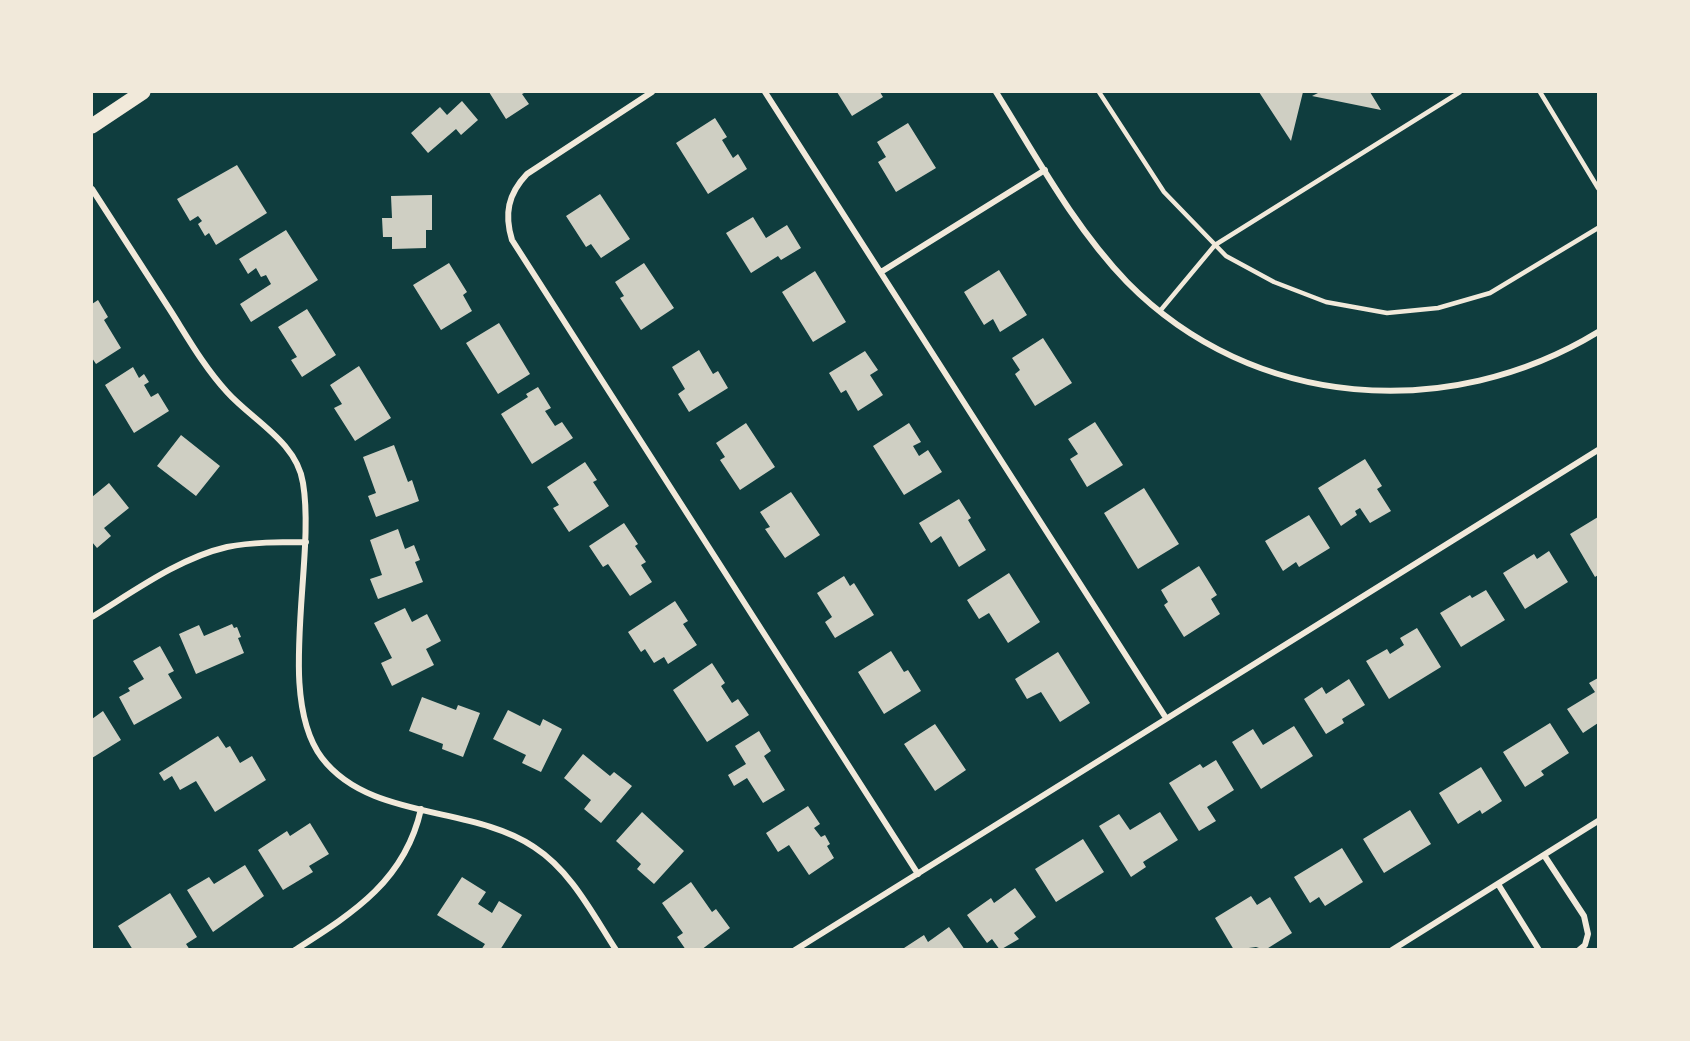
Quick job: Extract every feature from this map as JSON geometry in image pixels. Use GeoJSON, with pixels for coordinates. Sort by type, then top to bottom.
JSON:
{"type":"FeatureCollection","features":[{"type":"Feature","properties":{"kind":"main road"},"geometry":{"type":"LineString","coordinates":[[92,126],[143,92]]}},
{"type":"Feature","properties":{"kind":"street"},"geometry":{"type":"LineString","coordinates":[[652,92],[527,174],[509,202],[508,226],[512,240],[918,874]]}},
{"type":"Feature","properties":{"kind":"street"},"geometry":{"type":"LineString","coordinates":[[765,92],[1167,718]]}},
{"type":"Feature","properties":{"kind":"street"},"geometry":{"type":"LineString","coordinates":[[996,92],[1045,170],[1099,249],[1127,281],[1160,311],[1204,341],[1264,368],[1308,382],[1372,391],[1439,390],[1498,378],[1552,357],[1599,332]]}},
{"type":"Feature","properties":{"kind":"street"},"geometry":{"type":"LineString","coordinates":[[881,272],[1045,170]]}},
{"type":"Feature","properties":{"kind":"street"},"geometry":{"type":"LineString","coordinates":[[92,189],[207,368],[226,391],[274,434],[290,453],[303,483],[306,543],[299,681],[303,721],[312,742],[331,768],[355,786],[387,800],[506,833],[533,846],[556,864],[579,893],[616,950]]}},
{"type":"Feature","properties":{"kind":"street"},"geometry":{"type":"LineString","coordinates":[[795,950],[1599,450]]}},
{"type":"Feature","properties":{"kind":"street"},"geometry":{"type":"LineString","coordinates":[[92,616],[213,551],[244,545],[306,543]]}},
{"type":"Feature","properties":{"kind":"street"},"geometry":{"type":"LineString","coordinates":[[295,950],[348,917],[377,891],[392,874],[416,833],[421,809]]}},
{"type":"Feature","properties":{"kind":"street"},"geometry":{"type":"LineString","coordinates":[[1392,950],[1599,821]]}},
{"type":"Feature","properties":{"kind":"street"},"geometry":{"type":"LineString","coordinates":[[1544,855],[1587,925],[1585,945],[1579,950]]}},
{"type":"Feature","properties":{"kind":"street"},"geometry":{"type":"LineString","coordinates":[[1498,884],[1539,950]]}},
{"type":"Feature","properties":{"kind":"lane"},"geometry":{"type":"LineString","coordinates":[[1100,92],[1164,192],[1226,256],[1274,282],[1326,302],[1387,313],[1438,308],[1490,293],[1599,228]]}},
{"type":"Feature","properties":{"kind":"lane"},"geometry":{"type":"LineString","coordinates":[[1160,311],[1215,245],[1460,92]]}},
{"type":"Feature","properties":{"kind":"lane"},"geometry":{"type":"LineString","coordinates":[[1540,92],[1599,188]]}},
{"type":"Feature","properties":{"kind":"building"},"geometry":{"type":"Polygon","coordinates":[[[489,92],[526,92],[522,94],[529,104],[506,119],[489,92]]]}},
{"type":"Feature","properties":{"kind":"building"},"geometry":{"type":"Polygon","coordinates":[[[837,92],[880,92],[883,97],[852,116],[837,92]]]}},
{"type":"Feature","properties":{"kind":"building"},"geometry":{"type":"Polygon","coordinates":[[[1259,92],[1303,92],[1291,141],[1259,92]]]}},
{"type":"Feature","properties":{"kind":"building"},"geometry":{"type":"Polygon","coordinates":[[[1320,92],[1370,92],[1381,110],[1312,96],[1320,92]]]}},
{"type":"Feature","properties":{"kind":"building"},"geometry":{"type":"Polygon","coordinates":[[[462,101],[478,120],[461,135],[456,129],[428,153],[411,133],[440,107],[447,115],[462,101]]]}},
{"type":"Feature","properties":{"kind":"building"},"geometry":{"type":"Polygon","coordinates":[[[715,118],[727,137],[722,140],[733,158],[738,154],[747,169],[708,194],[676,143],[715,118]]]}},
{"type":"Feature","properties":{"kind":"building"},"geometry":{"type":"Polygon","coordinates":[[[908,123],[936,168],[896,192],[878,162],[886,157],[877,142],[908,123]]]}},
{"type":"Feature","properties":{"kind":"building"},"geometry":{"type":"Polygon","coordinates":[[[237,165],[267,213],[216,245],[209,233],[205,236],[198,224],[202,221],[198,216],[190,221],[177,199],[237,165]]]}},
{"type":"Feature","properties":{"kind":"building"},"geometry":{"type":"Polygon","coordinates":[[[600,194],[630,239],[601,258],[591,244],[586,247],[566,216],[600,194]]]}},
{"type":"Feature","properties":{"kind":"building"},"geometry":{"type":"Polygon","coordinates":[[[432,195],[432,230],[426,230],[426,248],[392,249],[392,237],[383,237],[382,218],[392,218],[391,196],[432,195]]]}},
{"type":"Feature","properties":{"kind":"building"},"geometry":{"type":"Polygon","coordinates":[[[753,217],[766,238],[787,225],[801,248],[781,260],[778,256],[751,273],[726,233],[753,217]]]}},
{"type":"Feature","properties":{"kind":"building"},"geometry":{"type":"Polygon","coordinates":[[[286,230],[318,280],[251,322],[240,304],[271,284],[266,275],[261,277],[256,268],[248,274],[239,259],[286,230]]]}},
{"type":"Feature","properties":{"kind":"building"},"geometry":{"type":"Polygon","coordinates":[[[449,263],[467,292],[463,295],[472,311],[441,330],[413,285],[449,263]]]}},
{"type":"Feature","properties":{"kind":"building"},"geometry":{"type":"Polygon","coordinates":[[[644,263],[674,308],[641,330],[620,298],[624,296],[615,282],[644,263]]]}},
{"type":"Feature","properties":{"kind":"building"},"geometry":{"type":"Polygon","coordinates":[[[999,270],[1027,315],[1000,332],[993,319],[984,325],[964,292],[999,270]]]}},
{"type":"Feature","properties":{"kind":"building"},"geometry":{"type":"Polygon","coordinates":[[[815,271],[846,322],[813,342],[782,292],[815,271]]]}},
{"type":"Feature","properties":{"kind":"building"},"geometry":{"type":"Polygon","coordinates":[[[98,300],[108,317],[104,320],[121,348],[96,364],[92,358],[92,304],[98,300]]]}},
{"type":"Feature","properties":{"kind":"building"},"geometry":{"type":"Polygon","coordinates":[[[307,309],[336,355],[302,377],[291,360],[297,357],[278,327],[307,309]]]}},
{"type":"Feature","properties":{"kind":"building"},"geometry":{"type":"Polygon","coordinates":[[[499,323],[530,374],[498,394],[466,343],[499,323]]]}},
{"type":"Feature","properties":{"kind":"building"},"geometry":{"type":"Polygon","coordinates":[[[1043,338],[1072,383],[1035,406],[1015,374],[1020,370],[1012,358],[1043,338]]]}},
{"type":"Feature","properties":{"kind":"building"},"geometry":{"type":"Polygon","coordinates":[[[699,350],[713,374],[718,371],[728,388],[689,412],[678,394],[685,389],[672,367],[699,350]]]}},
{"type":"Feature","properties":{"kind":"building"},"geometry":{"type":"Polygon","coordinates":[[[865,351],[878,370],[870,375],[883,395],[858,411],[846,390],[841,393],[829,373],[865,351]]]}},
{"type":"Feature","properties":{"kind":"building"},"geometry":{"type":"Polygon","coordinates":[[[359,366],[391,418],[355,441],[334,408],[342,404],[330,385],[359,366]]]}},
{"type":"Feature","properties":{"kind":"building"},"geometry":{"type":"Polygon","coordinates":[[[133,367],[139,378],[144,374],[149,382],[144,385],[151,397],[158,393],[169,411],[134,433],[105,385],[133,367]]]}},
{"type":"Feature","properties":{"kind":"building"},"geometry":{"type":"Polygon","coordinates":[[[538,387],[551,408],[545,411],[555,426],[562,422],[573,438],[532,464],[501,414],[528,397],[526,394],[538,387]]]}},
{"type":"Feature","properties":{"kind":"building"},"geometry":{"type":"Polygon","coordinates":[[[1095,422],[1123,465],[1087,487],[1070,459],[1078,454],[1068,439],[1095,422]]]}},
{"type":"Feature","properties":{"kind":"building"},"geometry":{"type":"Polygon","coordinates":[[[746,423],[775,467],[740,490],[720,460],[725,457],[716,443],[746,423]]]}},
{"type":"Feature","properties":{"kind":"building"},"geometry":{"type":"Polygon","coordinates":[[[909,423],[921,442],[913,446],[919,456],[928,450],[942,472],[904,495],[873,446],[909,423]]]}},
{"type":"Feature","properties":{"kind":"building"},"geometry":{"type":"Polygon","coordinates":[[[181,435],[220,466],[196,496],[157,466],[181,435]]]}},
{"type":"Feature","properties":{"kind":"building"},"geometry":{"type":"Polygon","coordinates":[[[394,445],[408,482],[412,480],[419,501],[376,517],[368,496],[376,493],[363,457],[394,445]]]}},
{"type":"Feature","properties":{"kind":"building"},"geometry":{"type":"Polygon","coordinates":[[[1365,459],[1382,486],[1377,489],[1391,511],[1370,523],[1360,508],[1355,511],[1357,515],[1341,526],[1318,488],[1365,459]]]}},
{"type":"Feature","properties":{"kind":"building"},"geometry":{"type":"Polygon","coordinates":[[[585,462],[597,480],[593,482],[609,506],[569,532],[553,508],[559,505],[547,487],[585,462]]]}},
{"type":"Feature","properties":{"kind":"building"},"geometry":{"type":"Polygon","coordinates":[[[109,483],[129,508],[104,528],[111,536],[97,548],[92,542],[92,497],[109,483]]]}},
{"type":"Feature","properties":{"kind":"building"},"geometry":{"type":"Polygon","coordinates":[[[1144,488],[1179,544],[1138,569],[1104,513],[1144,488]]]}},
{"type":"Feature","properties":{"kind":"building"},"geometry":{"type":"Polygon","coordinates":[[[791,492],[820,535],[785,558],[765,529],[770,527],[760,512],[791,492]]]}},
{"type":"Feature","properties":{"kind":"building"},"geometry":{"type":"Polygon","coordinates":[[[959,499],[971,518],[968,520],[986,550],[959,567],[941,536],[931,543],[919,523],[959,499]]]}},
{"type":"Feature","properties":{"kind":"building"},"geometry":{"type":"Polygon","coordinates":[[[1309,515],[1330,548],[1299,567],[1296,562],[1283,571],[1265,541],[1309,515]]]}},
{"type":"Feature","properties":{"kind":"building"},"geometry":{"type":"Polygon","coordinates":[[[1598,517],[1598,575],[1595,577],[1570,534],[1598,517]]]}},
{"type":"Feature","properties":{"kind":"building"},"geometry":{"type":"Polygon","coordinates":[[[624,523],[638,544],[635,546],[646,562],[641,565],[652,582],[630,596],[608,564],[603,567],[589,546],[624,523]]]}},
{"type":"Feature","properties":{"kind":"building"},"geometry":{"type":"Polygon","coordinates":[[[398,529],[405,549],[414,545],[420,560],[415,562],[423,582],[378,599],[370,579],[382,575],[370,540],[398,529]]]}},
{"type":"Feature","properties":{"kind":"building"},"geometry":{"type":"Polygon","coordinates":[[[1549,551],[1568,582],[1525,609],[1503,573],[1534,554],[1537,559],[1549,551]]]}},
{"type":"Feature","properties":{"kind":"building"},"geometry":{"type":"Polygon","coordinates":[[[1199,566],[1217,595],[1211,599],[1220,614],[1184,637],[1164,605],[1168,602],[1161,590],[1199,566]]]}},
{"type":"Feature","properties":{"kind":"building"},"geometry":{"type":"Polygon","coordinates":[[[1009,573],[1040,622],[1008,643],[989,613],[979,619],[967,600],[1009,573]]]}},
{"type":"Feature","properties":{"kind":"building"},"geometry":{"type":"Polygon","coordinates":[[[844,576],[850,586],[854,583],[874,615],[835,638],[825,622],[832,617],[817,593],[844,576]]]}},
{"type":"Feature","properties":{"kind":"building"},"geometry":{"type":"Polygon","coordinates":[[[1486,590],[1505,620],[1461,647],[1440,613],[1470,595],[1472,598],[1486,590]]]}},
{"type":"Feature","properties":{"kind":"building"},"geometry":{"type":"Polygon","coordinates":[[[675,601],[688,621],[683,624],[697,645],[668,664],[664,657],[654,663],[645,649],[641,652],[628,632],[675,601]]]}},
{"type":"Feature","properties":{"kind":"building"},"geometry":{"type":"Polygon","coordinates":[[[405,608],[412,622],[427,614],[441,641],[426,649],[434,665],[392,686],[381,663],[392,658],[374,623],[405,608]]]}},
{"type":"Feature","properties":{"kind":"building"},"geometry":{"type":"Polygon","coordinates":[[[232,624],[234,628],[237,627],[241,637],[238,638],[244,653],[196,674],[179,634],[199,625],[204,636],[232,624]]]}},
{"type":"Feature","properties":{"kind":"building"},"geometry":{"type":"Polygon","coordinates":[[[1417,628],[1441,667],[1389,699],[1366,661],[1387,649],[1390,654],[1404,645],[1400,638],[1417,628]]]}},
{"type":"Feature","properties":{"kind":"building"},"geometry":{"type":"Polygon","coordinates":[[[160,646],[174,671],[168,674],[182,698],[134,725],[119,697],[130,691],[128,688],[144,679],[133,661],[160,646]]]}},
{"type":"Feature","properties":{"kind":"building"},"geometry":{"type":"Polygon","coordinates":[[[891,651],[904,672],[908,670],[921,691],[884,714],[858,672],[891,651]]]}},
{"type":"Feature","properties":{"kind":"building"},"geometry":{"type":"Polygon","coordinates":[[[1058,652],[1090,703],[1060,722],[1041,692],[1027,699],[1015,679],[1058,652]]]}},
{"type":"Feature","properties":{"kind":"building"},"geometry":{"type":"Polygon","coordinates":[[[712,663],[725,683],[721,686],[732,703],[738,699],[749,715],[707,742],[673,690],[712,663]]]}},
{"type":"Feature","properties":{"kind":"building"},"geometry":{"type":"Polygon","coordinates":[[[1598,678],[1598,723],[1583,733],[1567,709],[1595,692],[1589,683],[1598,678]]]}},
{"type":"Feature","properties":{"kind":"building"},"geometry":{"type":"Polygon","coordinates":[[[1349,679],[1365,705],[1342,719],[1344,723],[1326,734],[1304,699],[1322,687],[1326,694],[1349,679]]]}},
{"type":"Feature","properties":{"kind":"building"},"geometry":{"type":"Polygon","coordinates":[[[422,697],[456,710],[458,705],[480,713],[463,757],[442,749],[443,744],[409,731],[422,697]]]}},
{"type":"Feature","properties":{"kind":"building"},"geometry":{"type":"Polygon","coordinates":[[[508,710],[540,726],[543,719],[562,729],[541,772],[522,763],[526,755],[493,739],[508,710]]]}},
{"type":"Feature","properties":{"kind":"building"},"geometry":{"type":"Polygon","coordinates":[[[103,711],[121,740],[92,758],[92,719],[103,711]]]}},
{"type":"Feature","properties":{"kind":"building"},"geometry":{"type":"Polygon","coordinates":[[[1550,723],[1569,753],[1541,771],[1544,775],[1525,787],[1503,752],[1550,723]]]}},
{"type":"Feature","properties":{"kind":"building"},"geometry":{"type":"Polygon","coordinates":[[[935,724],[966,770],[935,791],[904,744],[935,724]]]}},
{"type":"Feature","properties":{"kind":"building"},"geometry":{"type":"Polygon","coordinates":[[[1294,726],[1313,756],[1261,789],[1232,742],[1253,729],[1263,745],[1294,726]]]}},
{"type":"Feature","properties":{"kind":"building"},"geometry":{"type":"Polygon","coordinates":[[[759,731],[771,751],[764,756],[785,790],[763,803],[747,778],[734,786],[728,775],[746,764],[735,746],[759,731]]]}},
{"type":"Feature","properties":{"kind":"building"},"geometry":{"type":"Polygon","coordinates":[[[218,736],[226,748],[230,746],[240,763],[252,756],[266,780],[215,812],[196,781],[180,790],[172,776],[164,781],[159,773],[218,736]]]}},
{"type":"Feature","properties":{"kind":"building"},"geometry":{"type":"Polygon","coordinates":[[[583,754],[610,776],[614,772],[632,786],[601,823],[584,809],[591,800],[564,778],[583,754]]]}},
{"type":"Feature","properties":{"kind":"building"},"geometry":{"type":"Polygon","coordinates":[[[1216,760],[1234,790],[1207,807],[1216,821],[1199,831],[1169,783],[1200,764],[1203,768],[1216,760]]]}},
{"type":"Feature","properties":{"kind":"building"},"geometry":{"type":"Polygon","coordinates":[[[1481,767],[1502,801],[1482,814],[1480,810],[1458,824],[1439,793],[1481,767]]]}},
{"type":"Feature","properties":{"kind":"building"},"geometry":{"type":"Polygon","coordinates":[[[808,806],[820,824],[814,828],[821,837],[825,835],[830,844],[827,846],[834,858],[809,875],[789,845],[778,852],[766,833],[808,806]]]}},
{"type":"Feature","properties":{"kind":"building"},"geometry":{"type":"Polygon","coordinates":[[[1410,810],[1431,844],[1384,873],[1363,839],[1410,810]]]}},
{"type":"Feature","properties":{"kind":"building"},"geometry":{"type":"Polygon","coordinates":[[[642,812],[684,851],[654,884],[637,869],[641,864],[616,841],[642,812]]]}},
{"type":"Feature","properties":{"kind":"building"},"geometry":{"type":"Polygon","coordinates":[[[1160,812],[1178,840],[1143,862],[1146,867],[1131,877],[1099,826],[1119,814],[1130,830],[1160,812]]]}},
{"type":"Feature","properties":{"kind":"building"},"geometry":{"type":"Polygon","coordinates":[[[310,823],[329,854],[309,866],[313,872],[283,890],[258,850],[287,831],[290,836],[310,823]]]}},
{"type":"Feature","properties":{"kind":"building"},"geometry":{"type":"Polygon","coordinates":[[[1083,839],[1104,872],[1056,902],[1035,869],[1083,839]]]}},
{"type":"Feature","properties":{"kind":"building"},"geometry":{"type":"Polygon","coordinates":[[[1342,848],[1363,882],[1325,906],[1319,897],[1310,903],[1294,877],[1342,848]]]}},
{"type":"Feature","properties":{"kind":"building"},"geometry":{"type":"Polygon","coordinates":[[[245,865],[264,896],[213,932],[187,890],[209,877],[214,884],[245,865]]]}},
{"type":"Feature","properties":{"kind":"building"},"geometry":{"type":"Polygon","coordinates":[[[462,877],[486,892],[478,904],[492,913],[499,901],[522,915],[500,950],[481,950],[485,944],[437,915],[462,877]]]}},
{"type":"Feature","properties":{"kind":"building"},"geometry":{"type":"Polygon","coordinates":[[[691,882],[712,912],[716,909],[730,928],[701,950],[686,950],[677,937],[683,933],[662,903],[691,882]]]}},
{"type":"Feature","properties":{"kind":"building"},"geometry":{"type":"Polygon","coordinates":[[[1015,888],[1036,917],[1014,933],[1019,939],[1000,950],[992,939],[987,943],[967,915],[991,898],[994,903],[1015,888]]]}},
{"type":"Feature","properties":{"kind":"building"},"geometry":{"type":"Polygon","coordinates":[[[170,893],[197,937],[186,944],[190,950],[133,950],[118,926],[170,893]]]}},
{"type":"Feature","properties":{"kind":"building"},"geometry":{"type":"Polygon","coordinates":[[[1251,896],[1257,905],[1270,897],[1292,933],[1265,950],[1256,947],[1234,950],[1215,918],[1251,896]]]}},
{"type":"Feature","properties":{"kind":"building"},"geometry":{"type":"Polygon","coordinates":[[[949,927],[965,950],[904,948],[924,935],[928,942],[949,927]]]}}]}
